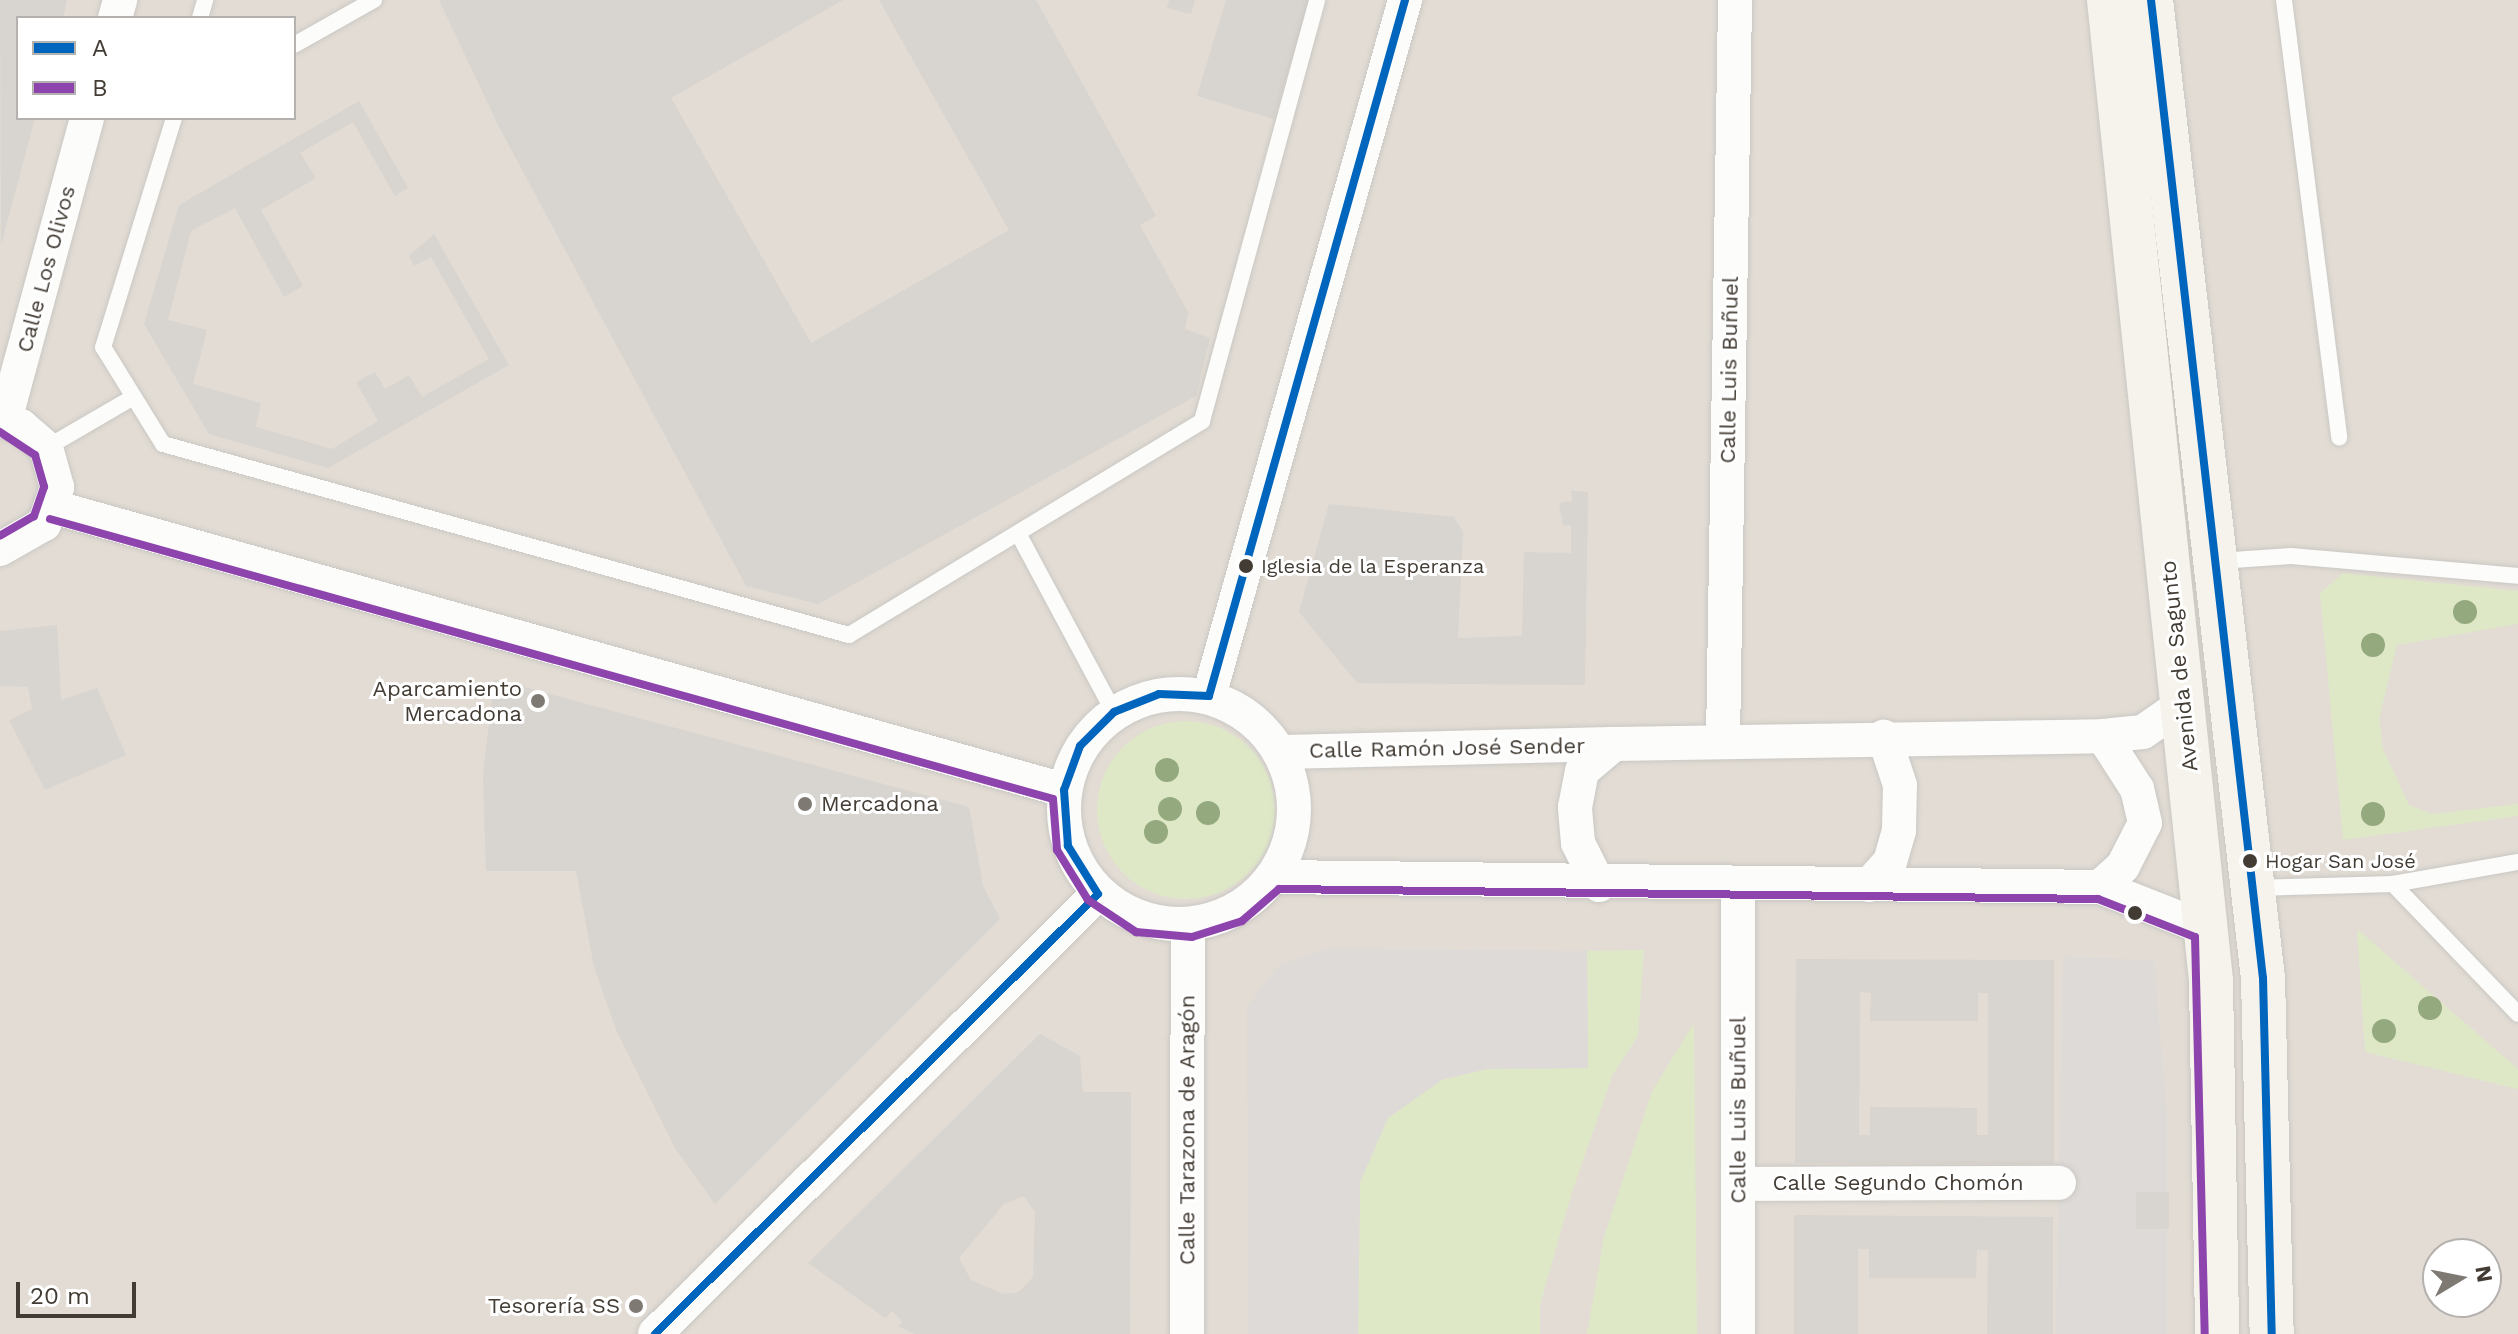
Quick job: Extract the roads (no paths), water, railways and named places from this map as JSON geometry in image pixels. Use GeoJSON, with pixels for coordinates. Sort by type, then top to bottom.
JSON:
{"type":"FeatureCollection","features":[{"type":"Feature","properties":{"kind":"main road","name":"Avenida de Sagunto"},"geometry":{"type":"LineString","coordinates":[[2109,0],[2207,929],[2217,1334]]}},
{"type":"Feature","properties":{"kind":"main road"},"geometry":{"type":"LineString","coordinates":[[2151,0],[2263,978],[2272,1334]]}},
{"type":"Feature","properties":{"kind":"street"},"geometry":{"type":"LineString","coordinates":[[1209,696],[1405,0]]}},
{"type":"Feature","properties":{"kind":"street","name":"Calle Luis Buñuel"},"geometry":{"type":"LineString","coordinates":[[1723,741],[1735,0]]}},
{"type":"Feature","properties":{"kind":"street","name":"Calle Los Olivos"},"geometry":{"type":"LineString","coordinates":[[2,420],[86,120]]}},
{"type":"Feature","properties":{"kind":"street"},"geometry":{"type":"LineString","coordinates":[[0,549],[30,538],[53,507],[55,467],[46,448],[2,420]]}},
{"type":"Feature","properties":{"kind":"street"},"geometry":{"type":"LineString","coordinates":[[53,507],[1064,790]]}},
{"type":"Feature","properties":{"kind":"street"},"geometry":{"type":"LineString","coordinates":[[1159,694],[1209,696],[1250,717],[1280,752],[1294,794],[1292,838],[1274,877],[1236,911],[1188,926],[1139,920],[1098,894],[1068,846],[1064,790],[1080,746],[1114,712],[1159,694]]}},
{"type":"Feature","properties":{"kind":"street"},"geometry":{"type":"LineString","coordinates":[[1723,741],[2103,736],[2143,732],[2183,704]]}},
{"type":"Feature","properties":{"kind":"street"},"geometry":{"type":"LineString","coordinates":[[2100,887],[2123,866],[2145,823],[2137,789],[2103,736]]}},
{"type":"Feature","properties":{"kind":"street"},"geometry":{"type":"LineString","coordinates":[[1869,885],[1890,862],[1899,831],[1900,785],[1884,737]]}},
{"type":"Feature","properties":{"kind":"street","name":"Calle Ramón José Sender"},"geometry":{"type":"LineString","coordinates":[[1280,752],[1723,741]]}},
{"type":"Feature","properties":{"kind":"street"},"geometry":{"type":"LineString","coordinates":[[1599,885],[1578,843],[1575,807],[1582,771],[1614,744]]}},
{"type":"Feature","properties":{"kind":"street"},"geometry":{"type":"LineString","coordinates":[[1274,877],[1738,887],[2100,887],[2207,929]]}},
{"type":"Feature","properties":{"kind":"street","name":"Calle Luis Buñuel"},"geometry":{"type":"LineString","coordinates":[[1738,887],[1738,1334]]}},
{"type":"Feature","properties":{"kind":"street"},"geometry":{"type":"LineString","coordinates":[[655,1334],[1098,894]]}},
{"type":"Feature","properties":{"kind":"street","name":"Calle Tarazona de Aragón"},"geometry":{"type":"LineString","coordinates":[[1187,1334],[1188,926]]}},
{"type":"Feature","properties":{"kind":"street","name":"Calle Segundo Chomón"},"geometry":{"type":"LineString","coordinates":[[1738,1184],[2059,1183]]}},
{"type":"Feature","properties":{"kind":"lane"},"geometry":{"type":"LineString","coordinates":[[296,44],[374,0]]}},
{"type":"Feature","properties":{"kind":"lane"},"geometry":{"type":"LineString","coordinates":[[173,120],[103,347],[163,444],[849,635],[1020,537],[1202,421],[1317,0]]}},
{"type":"Feature","properties":{"kind":"lane"},"geometry":{"type":"LineString","coordinates":[[2284,0],[2339,438]]}},
{"type":"Feature","properties":{"kind":"lane"},"geometry":{"type":"LineString","coordinates":[[46,448],[132,398]]}},
{"type":"Feature","properties":{"kind":"lane"},"geometry":{"type":"LineString","coordinates":[[1020,537],[1114,712]]}},
{"type":"Feature","properties":{"kind":"lane"},"geometry":{"type":"LineString","coordinates":[[2217,561],[2291,556],[2518,576]]}},
{"type":"Feature","properties":{"kind":"lane"},"geometry":{"type":"LineString","coordinates":[[2252,888],[2393,884],[2518,862]]}},
{"type":"Feature","properties":{"kind":"lane"},"geometry":{"type":"LineString","coordinates":[[2393,884],[2518,1014]]}},
{"type":"Feature","properties":{"kind":"place","name":"Iglesia de la Esperanza"},"geometry":{"type":"Point","coordinates":[1246,566]}},
{"type":"Feature","properties":{"kind":"place","name":"Aparcamiento Mercadona"},"geometry":{"type":"Point","coordinates":[538,701]}},
{"type":"Feature","properties":{"kind":"place","name":"Mercadona"},"geometry":{"type":"Point","coordinates":[805,804]}},
{"type":"Feature","properties":{"kind":"place","name":"Hogar San José"},"geometry":{"type":"Point","coordinates":[2250,861]}},
{"type":"Feature","properties":{"kind":"place","name":"Tesorería SS"},"geometry":{"type":"Point","coordinates":[636,1306]}}]}
